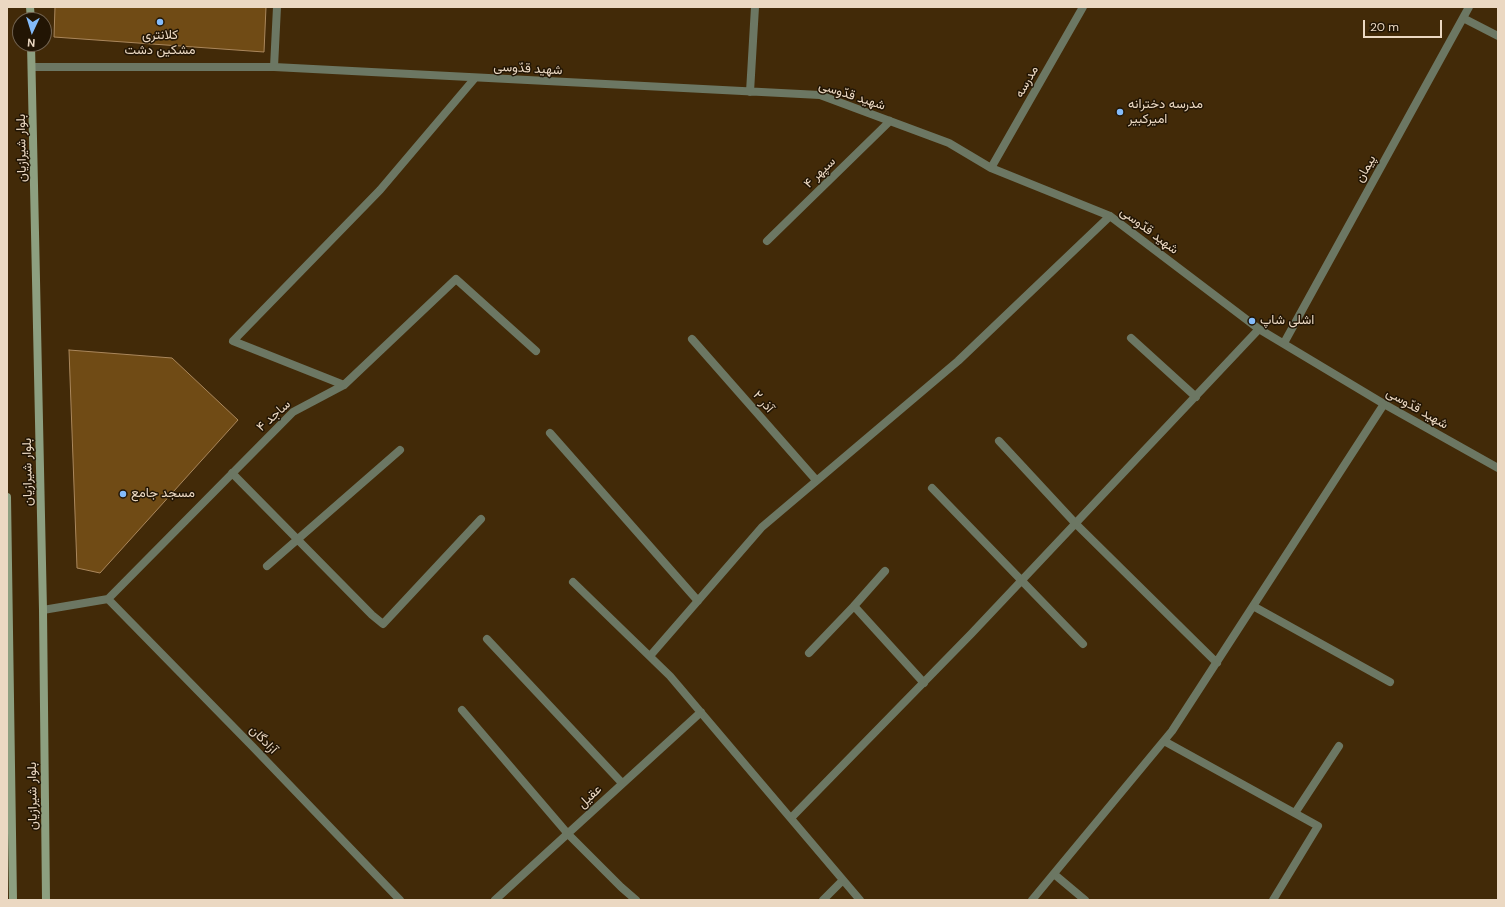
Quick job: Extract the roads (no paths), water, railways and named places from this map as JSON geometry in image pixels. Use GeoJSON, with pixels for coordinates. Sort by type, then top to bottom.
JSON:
{"type":"FeatureCollection","features":[{"type":"Feature","properties":{"kind":"main road","name":"بلوار شیرازیان"},"geometry":{"type":"LineString","coordinates":[[31,52],[43,610],[46,900]]}},
{"type":"Feature","properties":{"kind":"main road","name":"بلوار شیرازیان"},"geometry":{"type":"LineString","coordinates":[[7,497],[13,900]]}},
{"type":"Feature","properties":{"kind":"street"},"geometry":{"type":"LineString","coordinates":[[274,67],[277,7]]}},
{"type":"Feature","properties":{"kind":"street"},"geometry":{"type":"LineString","coordinates":[[750,92],[755,7]]}},
{"type":"Feature","properties":{"kind":"street","name":"مدرسه"},"geometry":{"type":"LineString","coordinates":[[991,168],[1083,7]]}},
{"type":"Feature","properties":{"kind":"street","name":"پیمان"},"geometry":{"type":"LineString","coordinates":[[1284,344],[1469,7]]}},
{"type":"Feature","properties":{"kind":"street"},"geometry":{"type":"LineString","coordinates":[[1463,18],[1498,36]]}},
{"type":"Feature","properties":{"kind":"street","name":"شهید قدّوسی"},"geometry":{"type":"LineString","coordinates":[[32,67],[274,67],[820,95],[949,143],[991,168],[1110,216],[1259,329],[1384,404],[1498,468]]}},
{"type":"Feature","properties":{"kind":"street"},"geometry":{"type":"LineString","coordinates":[[344,385],[233,341],[380,190],[475,78]]}},
{"type":"Feature","properties":{"kind":"street","name":"سپهر ۴"},"geometry":{"type":"LineString","coordinates":[[767,241],[890,121]]}},
{"type":"Feature","properties":{"kind":"street"},"geometry":{"type":"LineString","coordinates":[[650,656],[762,527],[958,361],[1110,216]]}},
{"type":"Feature","properties":{"kind":"street","name":"ساجد ۴"},"geometry":{"type":"LineString","coordinates":[[108,599],[293,412],[344,385],[456,279],[536,351]]}},
{"type":"Feature","properties":{"kind":"street"},"geometry":{"type":"LineString","coordinates":[[790,818],[1023,580],[1259,329]]}},
{"type":"Feature","properties":{"kind":"street"},"geometry":{"type":"LineString","coordinates":[[1131,338],[1196,397]]}},
{"type":"Feature","properties":{"kind":"street","name":"آذر ۲"},"geometry":{"type":"LineString","coordinates":[[692,339],[816,480]]}},
{"type":"Feature","properties":{"kind":"street"},"geometry":{"type":"LineString","coordinates":[[1032,900],[1172,731],[1384,404]]}},
{"type":"Feature","properties":{"kind":"street"},"geometry":{"type":"LineString","coordinates":[[550,433],[698,601]]}},
{"type":"Feature","properties":{"kind":"street"},"geometry":{"type":"LineString","coordinates":[[999,441],[1076,524],[1217,663]]}},
{"type":"Feature","properties":{"kind":"street"},"geometry":{"type":"LineString","coordinates":[[267,566],[400,450]]}},
{"type":"Feature","properties":{"kind":"street"},"geometry":{"type":"LineString","coordinates":[[232,473],[372,615],[383,624],[481,519]]}},
{"type":"Feature","properties":{"kind":"street"},"geometry":{"type":"LineString","coordinates":[[932,488],[1023,580],[1083,644]]}},
{"type":"Feature","properties":{"kind":"street"},"geometry":{"type":"LineString","coordinates":[[808,653],[854,606],[885,571]]}},
{"type":"Feature","properties":{"kind":"street"},"geometry":{"type":"LineString","coordinates":[[573,582],[670,676],[860,900]]}},
{"type":"Feature","properties":{"kind":"street"},"geometry":{"type":"LineString","coordinates":[[43,610],[108,599]]}},
{"type":"Feature","properties":{"kind":"street","name":"آزادگان"},"geometry":{"type":"LineString","coordinates":[[108,599],[247,740],[400,900]]}},
{"type":"Feature","properties":{"kind":"street"},"geometry":{"type":"LineString","coordinates":[[854,606],[924,682]]}},
{"type":"Feature","properties":{"kind":"street"},"geometry":{"type":"LineString","coordinates":[[1253,606],[1390,682]]}},
{"type":"Feature","properties":{"kind":"street"},"geometry":{"type":"LineString","coordinates":[[486,639],[622,783]]}},
{"type":"Feature","properties":{"kind":"street"},"geometry":{"type":"LineString","coordinates":[[462,710],[568,834],[636,900]]}},
{"type":"Feature","properties":{"kind":"street","name":"عقیل"},"geometry":{"type":"LineString","coordinates":[[495,900],[701,712]]}},
{"type":"Feature","properties":{"kind":"street"},"geometry":{"type":"LineString","coordinates":[[1164,741],[1318,826],[1273,900]]}},
{"type":"Feature","properties":{"kind":"street"},"geometry":{"type":"LineString","coordinates":[[1295,813],[1339,746]]}},
{"type":"Feature","properties":{"kind":"street"},"geometry":{"type":"LineString","coordinates":[[1054,874],[1085,900]]}},
{"type":"Feature","properties":{"kind":"street"},"geometry":{"type":"LineString","coordinates":[[823,900],[843,880]]}},
{"type":"Feature","properties":{"kind":"place","name":"کلانتری مشکین دشت"},"geometry":{"type":"Point","coordinates":[160,22]}},
{"type":"Feature","properties":{"kind":"place","name":"مدرسه دخترانه امیرکبیر"},"geometry":{"type":"Point","coordinates":[1120,112]}},
{"type":"Feature","properties":{"kind":"place","name":"اشلی شاپ"},"geometry":{"type":"Point","coordinates":[1252,321]}},
{"type":"Feature","properties":{"kind":"place","name":"مسجد جامع"},"geometry":{"type":"Point","coordinates":[123,494]}}]}
